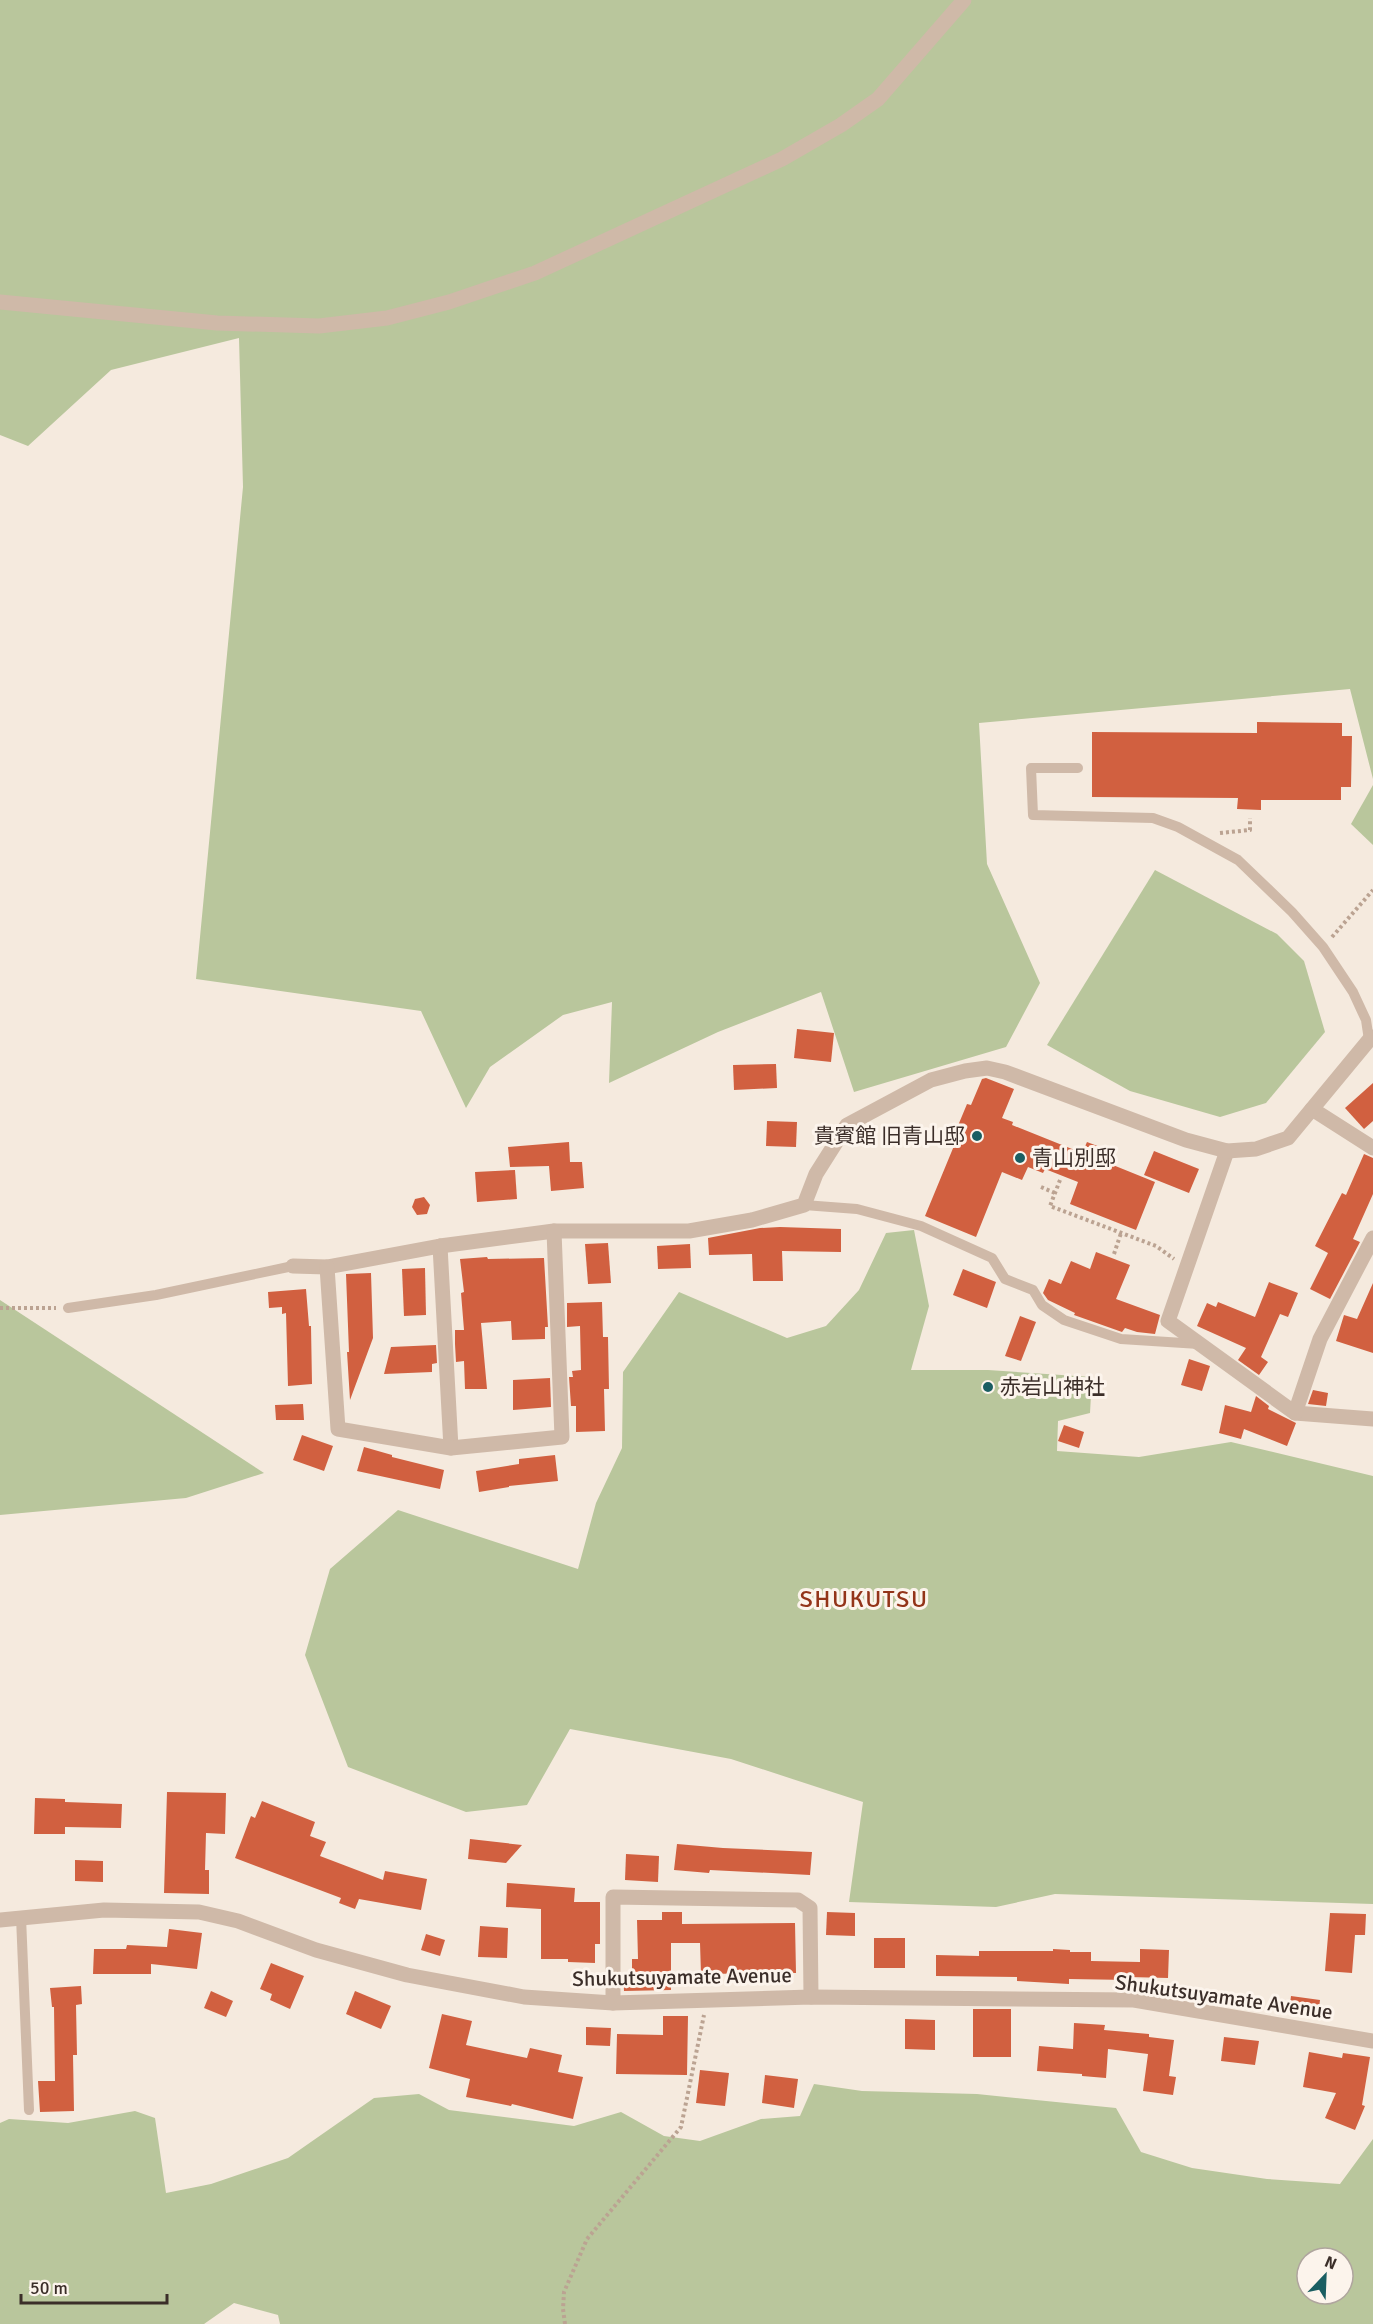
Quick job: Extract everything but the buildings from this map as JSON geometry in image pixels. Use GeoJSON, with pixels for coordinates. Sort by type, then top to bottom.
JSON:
{"type":"FeatureCollection","features":[{"type":"Feature","properties":{"kind":"street"},"geometry":{"type":"LineString","coordinates":[[0,302],[217,323],[320,327],[387,318],[449,302],[535,273],[782,159],[878,99],[964,0]]}},
{"type":"Feature","properties":{"kind":"street"},"geometry":{"type":"LineString","coordinates":[[293,1266],[327,1267],[440,1246],[554,1231],[689,1231],[752,1220],[804,1206],[816,1174],[847,1125],[932,1080],[987,1068],[1005,1072],[1186,1140],[1227,1151],[1256,1149],[1288,1138],[1371,1038]]}},
{"type":"Feature","properties":{"kind":"street"},"geometry":{"type":"LineString","coordinates":[[1312,1109],[1373,1148]]}},
{"type":"Feature","properties":{"kind":"street"},"geometry":{"type":"LineString","coordinates":[[1227,1151],[1168,1321],[1295,1413],[1373,1419]]}},
{"type":"Feature","properties":{"kind":"street"},"geometry":{"type":"LineString","coordinates":[[327,1267],[338,1429],[451,1448],[562,1437],[554,1231]]}},
{"type":"Feature","properties":{"kind":"street"},"geometry":{"type":"LineString","coordinates":[[1295,1413],[1320,1339],[1373,1238]]}},
{"type":"Feature","properties":{"kind":"street"},"geometry":{"type":"LineString","coordinates":[[440,1246],[451,1448]]}},
{"type":"Feature","properties":{"kind":"street"},"geometry":{"type":"LineString","coordinates":[[613,2003],[614,1897],[798,1900],[810,1908],[811,1997]]}},
{"type":"Feature","properties":{"kind":"street","name":"Shukutsuyamate Avenue"},"geometry":{"type":"LineString","coordinates":[[0,1920],[104,1910],[199,1912],[238,1921],[316,1950],[407,1975],[524,1997],[613,2003],[811,1997],[1134,2000],[1373,2041]]}},
{"type":"Feature","properties":{"kind":"lane"},"geometry":{"type":"LineString","coordinates":[[1078,768],[1031,768],[1033,815],[1153,818],[1196,836],[1238,860],[1260,879],[1323,947],[1353,992],[1366,1020],[1371,1038]]}},
{"type":"Feature","properties":{"kind":"lane"},"geometry":{"type":"LineString","coordinates":[[804,1206],[857,1209],[921,1226],[992,1258],[1005,1279],[1033,1290],[1042,1305],[1064,1320],[1121,1339],[1199,1344]]}},
{"type":"Feature","properties":{"kind":"lane"},"geometry":{"type":"LineString","coordinates":[[68,1308],[156,1295],[293,1266]]}},
{"type":"Feature","properties":{"kind":"lane"},"geometry":{"type":"LineString","coordinates":[[21,1917],[29,2110]]}},
{"type":"Feature","properties":{"kind":"path"},"geometry":{"type":"LineString","coordinates":[[1196,836],[1250,830],[1250,818]]}},
{"type":"Feature","properties":{"kind":"path"},"geometry":{"type":"LineString","coordinates":[[1323,947],[1373,890]]}},
{"type":"Feature","properties":{"kind":"path"},"geometry":{"type":"LineString","coordinates":[[1060,1180],[1050,1206],[1156,1246],[1186,1268]]}},
{"type":"Feature","properties":{"kind":"path"},"geometry":{"type":"LineString","coordinates":[[1041,1187],[1055,1193]]}},
{"type":"Feature","properties":{"kind":"path"},"geometry":{"type":"LineString","coordinates":[[1114,1254],[1121,1233]]}},
{"type":"Feature","properties":{"kind":"path"},"geometry":{"type":"LineString","coordinates":[[0,1308],[68,1308]]}},
{"type":"Feature","properties":{"kind":"path"},"geometry":{"type":"LineString","coordinates":[[565,2324],[564,2292],[587,2239],[681,2127],[708,1999]]}},
{"type":"Feature","properties":{"kind":"green space"},"geometry":{"type":"Polygon","coordinates":[[[0,0],[1373,0],[1373,779],[1350,689],[979,723],[987,864],[1040,983],[1006,1047],[854,1092],[821,992],[718,1032],[609,1083],[612,1002],[563,1015],[490,1067],[466,1108],[421,1011],[196,979],[243,487],[239,338],[111,370],[28,446],[0,435],[0,0]]]}},
{"type":"Feature","properties":{"kind":"green space"},"geometry":{"type":"Polygon","coordinates":[[[1373,785],[1373,845],[1351,824],[1373,785]]]}},
{"type":"Feature","properties":{"kind":"green space"},"geometry":{"type":"Polygon","coordinates":[[[1155,870],[1277,934],[1304,961],[1325,1032],[1266,1103],[1220,1117],[1130,1091],[1047,1045],[1155,870]]]}},
{"type":"Feature","properties":{"kind":"green space"},"geometry":{"type":"Polygon","coordinates":[[[914,1230],[929,1306],[911,1370],[988,1370],[1092,1377],[1090,1413],[1058,1421],[1057,1451],[1139,1457],[1231,1442],[1373,1476],[1373,1904],[1055,1894],[996,1907],[849,1902],[863,1802],[731,1759],[570,1729],[527,1805],[466,1812],[348,1767],[305,1655],[330,1569],[398,1510],[578,1569],[596,1503],[622,1448],[623,1372],[679,1292],[787,1338],[826,1326],[859,1290],[886,1233],[914,1230]]]}},
{"type":"Feature","properties":{"kind":"green space"},"geometry":{"type":"Polygon","coordinates":[[[0,1300],[264,1473],[186,1498],[0,1515],[0,1300]]]}},
{"type":"Feature","properties":{"kind":"green space"},"geometry":{"type":"Polygon","coordinates":[[[814,2084],[862,2091],[977,2094],[1116,2108],[1141,2152],[1192,2168],[1267,2179],[1340,2184],[1373,2139],[1373,2324],[280,2324],[278,2315],[234,2303],[204,2324],[0,2324],[0,2123],[9,2119],[68,2123],[135,2111],[155,2118],[166,2193],[211,2184],[288,2158],[374,2098],[419,2094],[449,2110],[574,2126],[621,2112],[664,2136],[700,2141],[761,2119],[800,2116],[814,2084]]]}},
{"type":"Feature","properties":{"kind":"place","name":"貴賓館 旧青山邸"},"geometry":{"type":"Point","coordinates":[977,1136]}},
{"type":"Feature","properties":{"kind":"place","name":"青山別邸"},"geometry":{"type":"Point","coordinates":[1020,1158]}},
{"type":"Feature","properties":{"kind":"place","name":"赤岩山神社"},"geometry":{"type":"Point","coordinates":[988,1387]}},
{"type":"Feature","properties":{"kind":"district","name":"SHUKUTSU"},"geometry":{"type":"Point","coordinates":[864,1599]}}]}
